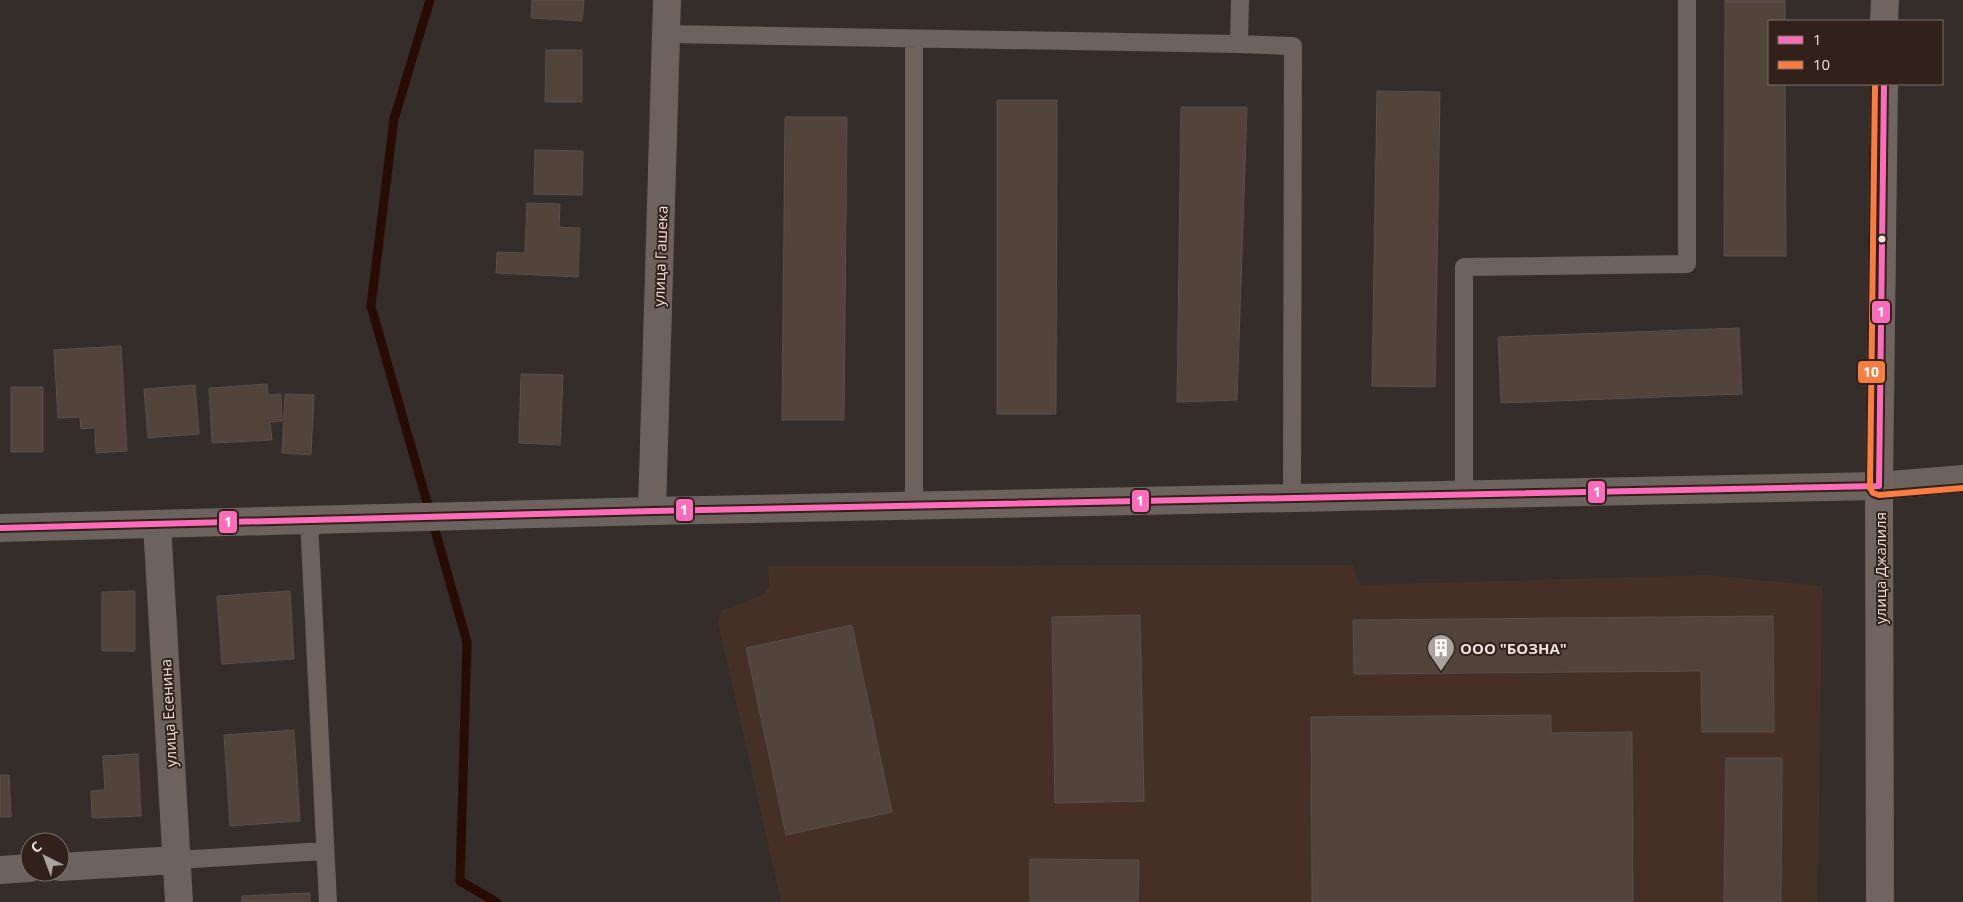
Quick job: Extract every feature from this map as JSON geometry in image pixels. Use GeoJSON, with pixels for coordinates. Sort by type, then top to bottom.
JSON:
{"type":"FeatureCollection","features":[{"type":"Feature","properties":{"kind":"main road"},"geometry":{"type":"LineString","coordinates":[[1884,0],[1884,20]]}},
{"type":"Feature","properties":{"kind":"main road","name":"улица Джалиля"},"geometry":{"type":"LineString","coordinates":[[1880,902],[1880,486],[1884,85]]}},
{"type":"Feature","properties":{"kind":"street","name":"улица Гашека"},"geometry":{"type":"LineString","coordinates":[[652,511],[668,0]]}},
{"type":"Feature","properties":{"kind":"street"},"geometry":{"type":"LineString","coordinates":[[0,528],[652,511],[1880,486],[1963,479]]}},
{"type":"Feature","properties":{"kind":"street","name":"улица Есенина"},"geometry":{"type":"LineString","coordinates":[[158,524],[178,902]]}},
{"type":"Feature","properties":{"kind":"street"},"geometry":{"type":"LineString","coordinates":[[70,866],[176,860]]}},
{"type":"Feature","properties":{"kind":"street"},"geometry":{"type":"LineString","coordinates":[[0,870],[20,869]]}},
{"type":"Feature","properties":{"kind":"lane"},"geometry":{"type":"LineString","coordinates":[[1239,44],[1240,0]]}},
{"type":"Feature","properties":{"kind":"lane"},"geometry":{"type":"LineString","coordinates":[[1464,494],[1464,267],[1687,264],[1687,0]]}},
{"type":"Feature","properties":{"kind":"lane"},"geometry":{"type":"LineString","coordinates":[[667,34],[1293,46],[1292,498]]}},
{"type":"Feature","properties":{"kind":"lane"},"geometry":{"type":"LineString","coordinates":[[914,39],[914,506]]}},
{"type":"Feature","properties":{"kind":"lane"},"geometry":{"type":"LineString","coordinates":[[309,520],[328,902]]}},
{"type":"Feature","properties":{"kind":"lane"},"geometry":{"type":"LineString","coordinates":[[176,860],[325,851]]}},
{"type":"Feature","properties":{"kind":"shaded area"},"geometry":{"type":"Polygon","coordinates":[[[1353,565],[1359,585],[1708,575],[1822,586],[1818,902],[781,902],[718,622],[721,611],[763,595],[769,586],[768,566],[1353,565]]]}},
{"type":"Feature","properties":{"kind":"building"},"geometry":{"type":"Polygon","coordinates":[[[532,0],[584,0],[582,21],[531,18],[532,0]]]}},
{"type":"Feature","properties":{"kind":"building"},"geometry":{"type":"Polygon","coordinates":[[[1725,0],[1785,0],[1785,2],[1725,2],[1725,0]]]}},
{"type":"Feature","properties":{"kind":"building"},"geometry":{"type":"Polygon","coordinates":[[[1725,2],[1785,2],[1785,20],[1768,20],[1768,85],[1785,85],[1786,256],[1724,256],[1725,2]]]}},
{"type":"Feature","properties":{"kind":"building"},"geometry":{"type":"Polygon","coordinates":[[[546,50],[582,50],[582,102],[545,102],[546,50]]]}},
{"type":"Feature","properties":{"kind":"building"},"geometry":{"type":"Polygon","coordinates":[[[1377,91],[1440,92],[1435,387],[1372,386],[1377,91]]]}},
{"type":"Feature","properties":{"kind":"building"},"geometry":{"type":"Polygon","coordinates":[[[997,100],[1057,100],[1056,414],[997,414],[997,100]]]}},
{"type":"Feature","properties":{"kind":"building"},"geometry":{"type":"Polygon","coordinates":[[[1181,107],[1247,107],[1237,400],[1177,402],[1181,107]]]}},
{"type":"Feature","properties":{"kind":"building"},"geometry":{"type":"Polygon","coordinates":[[[785,117],[847,117],[844,420],[782,420],[785,117]]]}},
{"type":"Feature","properties":{"kind":"building"},"geometry":{"type":"Polygon","coordinates":[[[535,150],[583,151],[582,195],[534,194],[535,150]]]}},
{"type":"Feature","properties":{"kind":"building"},"geometry":{"type":"Polygon","coordinates":[[[527,203],[560,204],[559,227],[580,228],[578,277],[496,273],[497,252],[525,253],[527,203]]]}},
{"type":"Feature","properties":{"kind":"building"},"geometry":{"type":"Polygon","coordinates":[[[1739,328],[1742,394],[1501,403],[1498,337],[1739,328]]]}},
{"type":"Feature","properties":{"kind":"building"},"geometry":{"type":"Polygon","coordinates":[[[121,346],[127,451],[96,453],[95,428],[81,429],[80,417],[58,418],[54,350],[121,346]]]}},
{"type":"Feature","properties":{"kind":"building"},"geometry":{"type":"Polygon","coordinates":[[[521,374],[563,375],[560,445],[519,443],[521,374]]]}},
{"type":"Feature","properties":{"kind":"building"},"geometry":{"type":"Polygon","coordinates":[[[267,384],[268,395],[281,394],[282,421],[270,422],[272,440],[212,443],[209,388],[267,384]]]}},
{"type":"Feature","properties":{"kind":"building"},"geometry":{"type":"Polygon","coordinates":[[[195,385],[199,434],[148,438],[144,389],[195,385]]]}},
{"type":"Feature","properties":{"kind":"building"},"geometry":{"type":"Polygon","coordinates":[[[11,387],[43,387],[43,452],[11,452],[11,387]]]}},
{"type":"Feature","properties":{"kind":"building"},"geometry":{"type":"Polygon","coordinates":[[[285,394],[314,395],[311,455],[282,453],[285,394]]]}},
{"type":"Feature","properties":{"kind":"building"},"geometry":{"type":"Polygon","coordinates":[[[135,591],[135,651],[102,651],[102,592],[135,591]]]}},
{"type":"Feature","properties":{"kind":"building"},"geometry":{"type":"Polygon","coordinates":[[[290,591],[294,659],[222,664],[217,596],[290,591]]]}},
{"type":"Feature","properties":{"kind":"building"},"geometry":{"type":"Polygon","coordinates":[[[1140,615],[1144,801],[1055,803],[1052,617],[1140,615]]]}},
{"type":"Feature","properties":{"kind":"building","name":"ООО \"БОЗНА\""},"geometry":{"type":"Polygon","coordinates":[[[1773,616],[1774,732],[1702,732],[1701,671],[1354,674],[1353,620],[1773,616]]]}},
{"type":"Feature","properties":{"kind":"building"},"geometry":{"type":"Polygon","coordinates":[[[852,625],[892,812],[786,835],[746,648],[852,625]]]}},
{"type":"Feature","properties":{"kind":"building"},"geometry":{"type":"Polygon","coordinates":[[[1551,715],[1551,733],[1632,732],[1633,902],[1312,902],[1311,717],[1551,715]]]}},
{"type":"Feature","properties":{"kind":"building"},"geometry":{"type":"Polygon","coordinates":[[[294,730],[300,821],[230,826],[224,735],[294,730]]]}},
{"type":"Feature","properties":{"kind":"building"},"geometry":{"type":"Polygon","coordinates":[[[138,754],[141,816],[92,818],[91,791],[105,790],[103,756],[138,754]]]}},
{"type":"Feature","properties":{"kind":"building"},"geometry":{"type":"Polygon","coordinates":[[[1726,758],[1782,758],[1781,902],[1724,902],[1726,758]]]}},
{"type":"Feature","properties":{"kind":"building"},"geometry":{"type":"Polygon","coordinates":[[[0,775],[9,775],[11,817],[0,817],[0,775]]]}},
{"type":"Feature","properties":{"kind":"building"},"geometry":{"type":"Polygon","coordinates":[[[1030,859],[1139,860],[1138,902],[1030,902],[1030,859]]]}},
{"type":"Feature","properties":{"kind":"building"},"geometry":{"type":"Polygon","coordinates":[[[310,893],[310,902],[242,902],[242,896],[310,893]]]}},
{"type":"Feature","properties":{"kind":"waterway"},"geometry":{"type":"LineString","coordinates":[[430,0],[394,119],[371,306],[467,642],[460,881],[496,902]]}},
{"type":"Feature","properties":{"kind":"transit line","name":"10"},"geometry":{"type":"LineString","coordinates":[[1875,85],[1870,488],[1873,493],[1879,495],[1963,488]]}},
{"type":"Feature","properties":{"kind":"transit line","name":"1"},"geometry":{"type":"LineString","coordinates":[[0,528],[652,511],[1879,486],[1884,85]]}},
{"type":"Feature","properties":{"kind":"place","name":"ООО \"БОЗНА\""},"geometry":{"type":"Point","coordinates":[1441,672]}}]}
